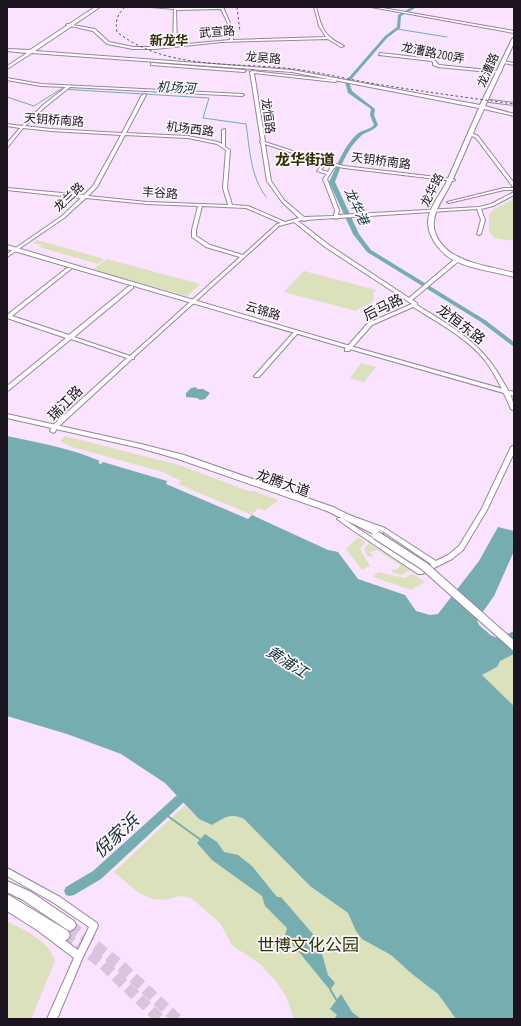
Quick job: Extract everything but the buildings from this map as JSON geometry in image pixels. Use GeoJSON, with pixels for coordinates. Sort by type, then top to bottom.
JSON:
{"type":"FeatureCollection","features":[{"type":"Feature","properties":{"kind":"main road"},"geometry":{"type":"LineString","coordinates":[[70,25],[94,7]]}},
{"type":"Feature","properties":{"kind":"main road"},"geometry":{"type":"LineString","coordinates":[[7,65],[98,7]]}},
{"type":"Feature","properties":{"kind":"main road","name":"龙漕路"},"geometry":{"type":"LineString","coordinates":[[484,109],[490,101],[514,39]]}},
{"type":"Feature","properties":{"kind":"main road","name":"龙漕路"},"geometry":{"type":"LineString","coordinates":[[484,109],[499,72],[514,45]]}},
{"type":"Feature","properties":{"kind":"main road","name":"龙吴路"},"geometry":{"type":"LineString","coordinates":[[7,51],[243,70]]}},
{"type":"Feature","properties":{"kind":"main road"},"geometry":{"type":"LineString","coordinates":[[7,68],[27,53]]}},
{"type":"Feature","properties":{"kind":"main road","name":"龙吴路"},"geometry":{"type":"LineString","coordinates":[[27,53],[292,71],[514,116]]}},
{"type":"Feature","properties":{"kind":"main road"},"geometry":{"type":"LineString","coordinates":[[120,61],[152,64],[160,63]]}},
{"type":"Feature","properties":{"kind":"main road","name":"龙吴路"},"geometry":{"type":"LineString","coordinates":[[251,71],[290,73],[484,109]]}},
{"type":"Feature","properties":{"kind":"main road","name":"龙华路"},"geometry":{"type":"LineString","coordinates":[[484,109],[470,135],[452,180],[430,223],[438,243],[448,254],[458,259],[514,273]]}},
{"type":"Feature","properties":{"kind":"main road","name":"龙华路"},"geometry":{"type":"LineString","coordinates":[[435,211],[435,228],[443,244],[450,252],[464,259],[514,273]]}},
{"type":"Feature","properties":{"kind":"main road","name":"云锦路"},"geometry":{"type":"LineString","coordinates":[[7,247],[11,252],[348,348]]}},
{"type":"Feature","properties":{"kind":"main road","name":"云锦路"},"geometry":{"type":"LineString","coordinates":[[11,252],[510,394]]}},
{"type":"Feature","properties":{"kind":"main road","name":"龙腾大道"},"geometry":{"type":"LineString","coordinates":[[7,416],[165,457],[342,517],[378,534],[427,564],[514,641]]}},
{"type":"Feature","properties":{"kind":"main road","name":"龙腾大道"},"geometry":{"type":"LineString","coordinates":[[7,420],[55,428]]}},
{"type":"Feature","properties":{"kind":"main road","name":"龙腾大道"},"geometry":{"type":"LineString","coordinates":[[378,534],[424,566],[514,646]]}},
{"type":"Feature","properties":{"kind":"main road"},"geometry":{"type":"LineString","coordinates":[[7,886],[67,930],[7,899]]}},
{"type":"Feature","properties":{"kind":"street"},"geometry":{"type":"LineString","coordinates":[[152,7],[175,9],[222,8],[231,28],[232,40]]}},
{"type":"Feature","properties":{"kind":"street"},"geometry":{"type":"LineString","coordinates":[[315,7],[324,34],[327,38],[342,46]]}},
{"type":"Feature","properties":{"kind":"street"},"geometry":{"type":"LineString","coordinates":[[372,7],[514,32]]}},
{"type":"Feature","properties":{"kind":"street"},"geometry":{"type":"LineString","coordinates":[[175,9],[175,45]]}},
{"type":"Feature","properties":{"kind":"street"},"geometry":{"type":"LineString","coordinates":[[70,25],[94,30],[108,43],[124,47],[149,48],[232,40],[327,38]]}},
{"type":"Feature","properties":{"kind":"street","name":"龙漕路200弄"},"geometry":{"type":"LineString","coordinates":[[499,72],[438,66],[434,64],[435,62],[433,60],[410,58],[380,54],[433,60],[435,61],[435,62],[435,64],[438,66],[498,72],[505,62]]}},
{"type":"Feature","properties":{"kind":"street"},"geometry":{"type":"LineString","coordinates":[[505,62],[514,64]]}},
{"type":"Feature","properties":{"kind":"street"},"geometry":{"type":"LineString","coordinates":[[152,64],[243,70]]}},
{"type":"Feature","properties":{"kind":"street","name":"龙恒路"},"geometry":{"type":"LineString","coordinates":[[251,71],[268,176],[272,188],[282,201],[304,220]]}},
{"type":"Feature","properties":{"kind":"street"},"geometry":{"type":"LineString","coordinates":[[7,79],[34,84],[242,95]]}},
{"type":"Feature","properties":{"kind":"street"},"geometry":{"type":"LineString","coordinates":[[7,146],[20,127],[41,107],[70,86]]}},
{"type":"Feature","properties":{"kind":"street","name":"龙兰路"},"geometry":{"type":"LineString","coordinates":[[11,252],[53,225],[86,197],[100,178],[144,95]]}},
{"type":"Feature","properties":{"kind":"street"},"geometry":{"type":"LineString","coordinates":[[490,101],[514,104]]}},
{"type":"Feature","properties":{"kind":"street","name":"天钥桥南路"},"geometry":{"type":"LineString","coordinates":[[7,125],[138,134]]}},
{"type":"Feature","properties":{"kind":"street"},"geometry":{"type":"LineString","coordinates":[[224,130],[224,146]]}},
{"type":"Feature","properties":{"kind":"street","name":"机场西路"},"geometry":{"type":"LineString","coordinates":[[138,134],[188,136],[214,141],[224,146],[228,152],[226,194],[231,206]]}},
{"type":"Feature","properties":{"kind":"street"},"geometry":{"type":"LineString","coordinates":[[449,202],[514,187],[477,137],[470,135]]}},
{"type":"Feature","properties":{"kind":"street","name":"天钥桥南路"},"geometry":{"type":"LineString","coordinates":[[262,142],[316,160],[344,167],[452,180]]}},
{"type":"Feature","properties":{"kind":"street"},"geometry":{"type":"LineString","coordinates":[[329,173],[325,179],[337,210],[336,218]]}},
{"type":"Feature","properties":{"kind":"street","name":"丰谷路"},"geometry":{"type":"LineString","coordinates":[[7,189],[147,203],[231,206],[251,211],[284,224]]}},
{"type":"Feature","properties":{"kind":"street"},"geometry":{"type":"LineString","coordinates":[[304,220],[479,208],[492,205],[514,193]]}},
{"type":"Feature","properties":{"kind":"street"},"geometry":{"type":"LineString","coordinates":[[200,206],[194,236],[208,246],[243,256]]}},
{"type":"Feature","properties":{"kind":"street"},"geometry":{"type":"LineString","coordinates":[[479,208],[483,220],[479,234]]}},
{"type":"Feature","properties":{"kind":"street"},"geometry":{"type":"LineString","coordinates":[[284,224],[294,221],[336,218]]}},
{"type":"Feature","properties":{"kind":"street"},"geometry":{"type":"LineString","coordinates":[[294,221],[327,246],[409,300],[414,305]]}},
{"type":"Feature","properties":{"kind":"street","name":"瑞江路"},"geometry":{"type":"LineString","coordinates":[[55,428],[194,303],[272,229],[284,224]]}},
{"type":"Feature","properties":{"kind":"street","name":"瑞江路"},"geometry":{"type":"LineString","coordinates":[[55,428],[273,232],[284,224]]}},
{"type":"Feature","properties":{"kind":"street"},"geometry":{"type":"LineString","coordinates":[[409,300],[458,259]]}},
{"type":"Feature","properties":{"kind":"street"},"geometry":{"type":"LineString","coordinates":[[8,317],[69,269]]}},
{"type":"Feature","properties":{"kind":"street"},"geometry":{"type":"LineString","coordinates":[[7,389],[131,287]]}},
{"type":"Feature","properties":{"kind":"street","name":"后马路"},"geometry":{"type":"LineString","coordinates":[[348,348],[370,324],[414,305]]}},
{"type":"Feature","properties":{"kind":"street","name":"龙恒东路"},"geometry":{"type":"LineString","coordinates":[[414,305],[454,331],[479,351],[493,367],[510,394],[514,409]]}},
{"type":"Feature","properties":{"kind":"street"},"geometry":{"type":"LineString","coordinates":[[8,317],[132,358]]}},
{"type":"Feature","properties":{"kind":"street"},"geometry":{"type":"LineString","coordinates":[[258,376],[296,334]]}},
{"type":"Feature","properties":{"kind":"street"},"geometry":{"type":"LineString","coordinates":[[342,517],[363,536],[397,556],[420,572],[453,555],[461,548],[484,510],[514,447]]}},
{"type":"Feature","properties":{"kind":"street"},"geometry":{"type":"LineString","coordinates":[[342,517],[368,522],[382,529],[436,564]]}},
{"type":"Feature","properties":{"kind":"street"},"geometry":{"type":"LineString","coordinates":[[7,872],[57,900],[94,926],[79,956],[52,1019]]}},
{"type":"Feature","properties":{"kind":"street"},"geometry":{"type":"LineString","coordinates":[[7,906],[40,927],[79,956]]}},
{"type":"Feature","properties":{"kind":"green space"},"geometry":{"type":"Polygon","coordinates":[[[514,199],[514,241],[494,238],[489,232],[489,215],[494,209],[514,199]]]}},
{"type":"Feature","properties":{"kind":"green space"},"geometry":{"type":"Polygon","coordinates":[[[37,240],[104,259],[98,264],[39,247],[42,245],[33,243],[37,240]]]}},
{"type":"Feature","properties":{"kind":"green space"},"geometry":{"type":"Polygon","coordinates":[[[107,259],[200,284],[187,296],[92,270],[107,259]]]}},
{"type":"Feature","properties":{"kind":"green space"},"geometry":{"type":"Polygon","coordinates":[[[304,271],[376,290],[373,293],[374,299],[356,311],[284,292],[304,271]]]}},
{"type":"Feature","properties":{"kind":"green space"},"geometry":{"type":"Polygon","coordinates":[[[361,363],[376,367],[364,382],[350,378],[361,363]]]}},
{"type":"Feature","properties":{"kind":"green space"},"geometry":{"type":"Polygon","coordinates":[[[65,436],[179,465],[248,491],[254,491],[278,500],[265,511],[258,508],[252,515],[178,484],[181,481],[163,472],[72,447],[60,441],[65,436]]]}},
{"type":"Feature","properties":{"kind":"green space"},"geometry":{"type":"Polygon","coordinates":[[[358,537],[365,542],[360,549],[370,566],[362,570],[346,549],[358,537]]]}},
{"type":"Feature","properties":{"kind":"green space"},"geometry":{"type":"Polygon","coordinates":[[[369,543],[411,570],[402,575],[393,573],[392,569],[397,570],[400,565],[377,550],[370,552],[373,557],[367,556],[364,549],[369,543]]]}},
{"type":"Feature","properties":{"kind":"green space"},"geometry":{"type":"Polygon","coordinates":[[[378,572],[404,578],[413,574],[425,582],[411,590],[373,577],[378,572]]]}},
{"type":"Feature","properties":{"kind":"green space"},"geometry":{"type":"Polygon","coordinates":[[[514,654],[514,706],[482,675],[497,667],[499,661],[514,654]]]}},
{"type":"Feature","properties":{"kind":"green space","name":"世博文化公园"},"geometry":{"type":"Polygon","coordinates":[[[185,805],[199,819],[212,825],[231,816],[244,819],[310,886],[348,913],[362,938],[391,955],[412,974],[438,994],[456,1019],[294,1019],[286,996],[275,980],[260,964],[232,945],[220,923],[191,898],[181,896],[164,900],[153,899],[139,893],[114,872],[185,805]]]}},
{"type":"Feature","properties":{"kind":"green space"},"geometry":{"type":"Polygon","coordinates":[[[7,921],[36,937],[48,947],[55,961],[31,1019],[7,1019],[7,921]]]}},
{"type":"Feature","properties":{"kind":"water"},"geometry":{"type":"Polygon","coordinates":[[[196,387],[197,389],[203,389],[210,393],[205,399],[200,400],[197,398],[186,397],[186,393],[191,388],[196,387]]]}},
{"type":"Feature","properties":{"kind":"water","name":"黄浦江"},"geometry":{"type":"Polygon","coordinates":[[[7,436],[66,449],[89,456],[100,461],[98,463],[101,464],[103,462],[167,481],[166,484],[248,519],[252,515],[328,550],[338,552],[358,579],[405,595],[416,611],[430,615],[438,614],[479,561],[498,527],[514,531],[514,551],[494,596],[477,620],[481,627],[489,634],[496,637],[514,631],[514,654],[500,661],[497,667],[482,675],[514,706],[514,1019],[456,1019],[438,994],[412,974],[391,955],[362,939],[356,931],[348,913],[310,886],[244,819],[231,816],[212,825],[199,819],[165,783],[121,754],[67,734],[7,716],[7,436]]]}},
{"type":"Feature","properties":{"kind":"water"},"geometry":{"type":"Polygon","coordinates":[[[205,834],[217,842],[224,852],[238,855],[252,866],[277,897],[281,897],[318,940],[328,975],[335,983],[330,990],[285,935],[287,928],[265,906],[262,896],[212,860],[197,843],[205,834]]]}},
{"type":"Feature","properties":{"kind":"water"},"geometry":{"type":"Polygon","coordinates":[[[341,994],[352,1012],[361,1019],[334,1019],[337,1015],[330,1009],[341,994]]]}},
{"type":"Feature","properties":{"kind":"waterway","name":"龙华港"},"geometry":{"type":"LineString","coordinates":[[415,7],[399,16],[399,27],[386,37],[347,82],[350,92],[373,109],[372,115],[376,125],[372,129],[360,134],[350,146],[332,182],[356,234],[369,251],[483,321],[514,345]]}},
{"type":"Feature","properties":{"kind":"waterway"},"geometry":{"type":"LineString","coordinates":[[397,29],[447,37]]}},
{"type":"Feature","properties":{"kind":"waterway","name":"机场河"},"geometry":{"type":"LineString","coordinates":[[7,97],[34,106],[61,89],[209,98],[203,118],[246,124],[254,171],[266,197]]}},
{"type":"Feature","properties":{"kind":"waterway","name":"倪家浜"},"geometry":{"type":"LineString","coordinates":[[70,891],[97,875],[180,799]]}},
{"type":"Feature","properties":{"kind":"waterway"},"geometry":{"type":"LineString","coordinates":[[165,814],[201,840]]}},
{"type":"Feature","properties":{"kind":"waterway"},"geometry":{"type":"LineString","coordinates":[[330,989],[337,1001]]}},
{"type":"Feature","properties":{"kind":"tunnel"},"geometry":{"type":"LineString","coordinates":[[242,69],[250,70]]}},
{"type":"Feature","properties":{"kind":"tunnel"},"geometry":{"type":"LineString","coordinates":[[70,925],[120,965],[177,1019]]}},
{"type":"Feature","properties":{"kind":"tunnel"},"geometry":{"type":"LineString","coordinates":[[64,935],[103,964],[160,1019]]}},
{"type":"Feature","properties":{"kind":"railway"},"geometry":{"type":"LineString","coordinates":[[125,7],[117,18],[117,32],[137,45],[159,54],[205,63],[278,67],[301,70],[432,93],[514,104]]}},
{"type":"Feature","properties":{"kind":"railway"},"geometry":{"type":"LineString","coordinates":[[237,7],[240,32]]}},
{"type":"Feature","properties":{"kind":"district","name":"新龙华"},"geometry":{"type":"Point","coordinates":[169,40]}},
{"type":"Feature","properties":{"kind":"district","name":"龙华街道"},"geometry":{"type":"Point","coordinates":[305,160]}}]}
